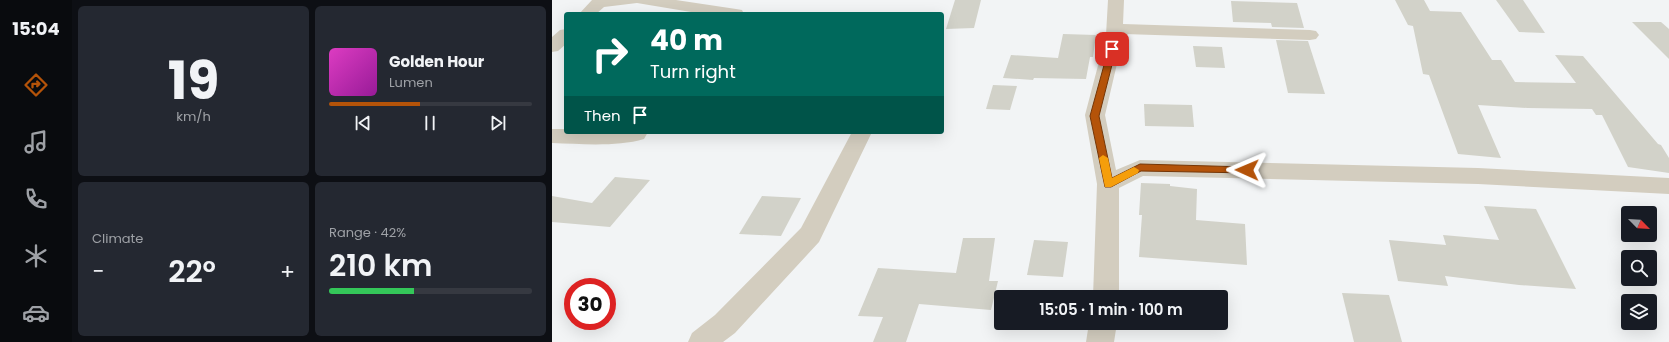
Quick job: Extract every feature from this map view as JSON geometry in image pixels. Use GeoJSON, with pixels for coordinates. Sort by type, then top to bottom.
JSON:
{"type":"FeatureCollection","features":[{"type":"Feature","properties":{"kind":"street"},"geometry":{"type":"LineString","coordinates":[[589,12],[600,2],[631,0]]}},
{"type":"Feature","properties":{"kind":"street"},"geometry":{"type":"LineString","coordinates":[[643,0],[723,12]]}},
{"type":"Feature","properties":{"kind":"street"},"geometry":{"type":"LineString","coordinates":[[1106,290],[1108,184],[1095,116],[1115,36],[1116,0]]}},
{"type":"Feature","properties":{"kind":"street"},"geometry":{"type":"LineString","coordinates":[[1114,29],[1310,35]]}},
{"type":"Feature","properties":{"kind":"street"},"geometry":{"type":"LineString","coordinates":[[552,47],[564,36]]}},
{"type":"Feature","properties":{"kind":"street"},"geometry":{"type":"LineString","coordinates":[[552,136],[592,137],[637,134]]}},
{"type":"Feature","properties":{"kind":"street"},"geometry":{"type":"LineString","coordinates":[[702,342],[726,333],[810,235],[861,134]]}},
{"type":"Feature","properties":{"kind":"street"},"geometry":{"type":"LineString","coordinates":[[1108,184],[1140,168],[1478,176],[1669,186]]}},
{"type":"Feature","properties":{"kind":"street"},"geometry":{"type":"LineString","coordinates":[[1100,342],[1102,330]]}},
{"type":"Feature","properties":{"kind":"building"},"geometry":{"type":"Polygon","coordinates":[[[955,0],[981,0],[974,28],[946,29],[955,0]]]}},
{"type":"Feature","properties":{"kind":"building"},"geometry":{"type":"Polygon","coordinates":[[[1395,0],[1424,0],[1430,11],[1461,12],[1492,60],[1501,60],[1515,82],[1576,83],[1555,55],[1583,56],[1658,144],[1661,145],[1669,158],[1669,173],[1628,167],[1602,115],[1596,115],[1592,109],[1528,108],[1478,105],[1501,158],[1458,154],[1429,75],[1423,74],[1413,26],[1408,25],[1395,0]]]}},
{"type":"Feature","properties":{"kind":"building"},"geometry":{"type":"Polygon","coordinates":[[[1496,0],[1523,0],[1545,33],[1519,32],[1496,0]]]}},
{"type":"Feature","properties":{"kind":"building"},"geometry":{"type":"Polygon","coordinates":[[[1231,1],[1297,3],[1304,28],[1272,27],[1271,23],[1233,22],[1231,1]]]}},
{"type":"Feature","properties":{"kind":"building"},"geometry":{"type":"Polygon","coordinates":[[[1632,22],[1661,22],[1669,29],[1669,59],[1632,22]]]}},
{"type":"Feature","properties":{"kind":"building"},"geometry":{"type":"Polygon","coordinates":[[[1063,34],[1096,35],[1093,57],[1090,57],[1086,79],[1034,78],[1033,80],[1003,78],[1011,55],[1058,58],[1063,34]]]}},
{"type":"Feature","properties":{"kind":"building"},"geometry":{"type":"Polygon","coordinates":[[[1276,40],[1308,41],[1325,94],[1288,93],[1276,40]]]}},
{"type":"Feature","properties":{"kind":"building"},"geometry":{"type":"Polygon","coordinates":[[[1193,46],[1222,47],[1225,68],[1196,67],[1193,46]]]}},
{"type":"Feature","properties":{"kind":"building"},"geometry":{"type":"Polygon","coordinates":[[[993,85],[1017,86],[1010,110],[986,109],[993,85]]]}},
{"type":"Feature","properties":{"kind":"building"},"geometry":{"type":"Polygon","coordinates":[[[1144,104],[1192,105],[1194,127],[1145,126],[1144,104]]]}},
{"type":"Feature","properties":{"kind":"building"},"geometry":{"type":"Polygon","coordinates":[[[615,177],[650,180],[610,227],[552,222],[552,196],[592,203],[615,177]]]}},
{"type":"Feature","properties":{"kind":"building"},"geometry":{"type":"Polygon","coordinates":[[[1141,183],[1170,184],[1170,186],[1197,189],[1196,220],[1245,224],[1247,265],[1139,257],[1142,215],[1139,215],[1141,183]]]}},
{"type":"Feature","properties":{"kind":"building"},"geometry":{"type":"Polygon","coordinates":[[[762,196],[801,198],[781,236],[739,234],[762,196]]]}},
{"type":"Feature","properties":{"kind":"building"},"geometry":{"type":"Polygon","coordinates":[[[1484,206],[1536,209],[1576,289],[1519,285],[1445,276],[1448,286],[1398,281],[1389,240],[1446,245],[1443,235],[1499,240],[1484,206]]]}},
{"type":"Feature","properties":{"kind":"building"},"geometry":{"type":"Polygon","coordinates":[[[963,238],[995,238],[989,281],[998,281],[996,290],[994,290],[991,310],[919,304],[906,342],[873,342],[883,317],[858,316],[878,268],[956,273],[963,238]]]}},
{"type":"Feature","properties":{"kind":"building"},"geometry":{"type":"Polygon","coordinates":[[[1034,240],[1068,242],[1063,277],[1027,275],[1034,240]]]}},
{"type":"Feature","properties":{"kind":"building"},"geometry":{"type":"Polygon","coordinates":[[[1342,293],[1389,295],[1402,342],[1354,342],[1342,293]]]}},
{"type":"Feature","properties":{"kind":"slow traffic"},"geometry":{"type":"LineString","coordinates":[[1103,158],[1108,184],[1134,170]]}},
{"type":"Feature","properties":{"kind":"route"},"geometry":{"type":"LineString","coordinates":[[1112,49],[1095,116],[1108,184],[1140,168],[1247,170]]}}]}
